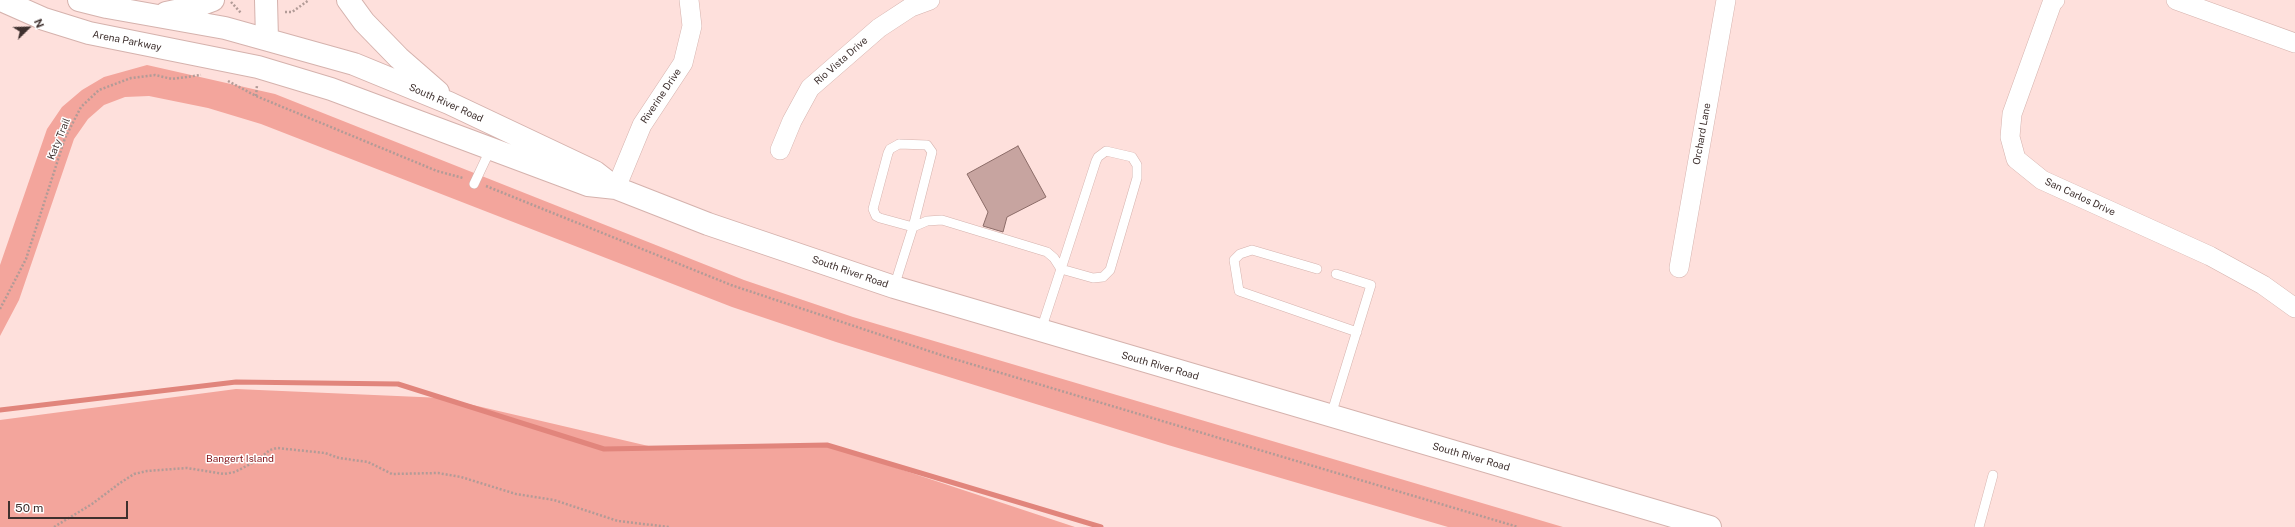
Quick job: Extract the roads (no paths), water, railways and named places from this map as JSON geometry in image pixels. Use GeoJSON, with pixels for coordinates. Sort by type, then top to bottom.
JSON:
{"type":"FeatureCollection","features":[{"type":"Feature","properties":{"kind":"main road"},"geometry":{"type":"LineString","coordinates":[[79,0],[225,28],[267,39],[296,63],[448,124],[494,140]]}},
{"type":"Feature","properties":{"kind":"main road"},"geometry":{"type":"LineString","coordinates":[[154,15],[194,7],[213,0]]}},
{"type":"Feature","properties":{"kind":"main road"},"geometry":{"type":"LineString","coordinates":[[266,0],[267,39]]}},
{"type":"Feature","properties":{"kind":"main road"},"geometry":{"type":"LineString","coordinates":[[348,0],[364,22],[399,58],[452,105]]}},
{"type":"Feature","properties":{"kind":"main road"},"geometry":{"type":"LineString","coordinates":[[3,1],[223,47],[242,47],[267,39]]}},
{"type":"Feature","properties":{"kind":"main road","name":"Arena Parkway"},"geometry":{"type":"LineString","coordinates":[[3,1],[44,19],[89,33],[258,67]]}},
{"type":"Feature","properties":{"kind":"main road","name":"South River Road"},"geometry":{"type":"LineString","coordinates":[[267,39],[354,64],[452,105],[494,140]]}},
{"type":"Feature","properties":{"kind":"main road","name":"South River Road"},"geometry":{"type":"LineString","coordinates":[[258,67],[595,172],[616,188],[708,224],[894,287],[1710,527]]}},
{"type":"Feature","properties":{"kind":"street","name":"Riverine Drive"},"geometry":{"type":"LineString","coordinates":[[616,188],[642,125],[683,63],[692,26],[688,0]]}},
{"type":"Feature","properties":{"kind":"street","name":"Rio Vista Drive"},"geometry":{"type":"LineString","coordinates":[[780,150],[792,121],[810,88],[879,28],[911,8],[930,0]]}},
{"type":"Feature","properties":{"kind":"street","name":"Orchard Lane"},"geometry":{"type":"LineString","coordinates":[[1679,268],[1726,0]]}},
{"type":"Feature","properties":{"kind":"street","name":"San Carlos Drive"},"geometry":{"type":"LineString","coordinates":[[2055,0],[2052,3],[2012,114],[2010,137],[2016,159],[2042,180],[2210,256],[2263,285],[2295,308]]}},
{"type":"Feature","properties":{"kind":"street"},"geometry":{"type":"LineString","coordinates":[[2176,0],[2295,43]]}},
{"type":"Feature","properties":{"kind":"lane"},"geometry":{"type":"LineString","coordinates":[[474,184],[494,140]]}},
{"type":"Feature","properties":{"kind":"lane"},"geometry":{"type":"LineString","coordinates":[[894,287],[913,227],[932,152],[927,145],[899,144],[890,149],[888,153],[872,209],[876,216],[913,227],[928,221],[942,220],[1047,252],[1054,258],[1061,268],[1099,278],[1110,270],[1137,178],[1137,166],[1132,158],[1113,152],[1106,152],[1098,157],[1061,268],[1040,331]]}},
{"type":"Feature","properties":{"kind":"lane"},"geometry":{"type":"LineString","coordinates":[[1317,269],[1252,250],[1240,254],[1234,260],[1239,291],[1357,332]]}},
{"type":"Feature","properties":{"kind":"lane"},"geometry":{"type":"LineString","coordinates":[[1331,415],[1371,285],[1336,274]]}},
{"type":"Feature","properties":{"kind":"lane"},"geometry":{"type":"LineString","coordinates":[[1979,527],[1993,475]]}},
{"type":"Feature","properties":{"kind":"waterway"},"geometry":{"type":"LineString","coordinates":[[0,410],[236,382],[398,384],[604,449],[827,445],[1101,527]]}},
{"type":"Feature","properties":{"kind":"park label","name":"Bangert Island"},"geometry":{"type":"Point","coordinates":[240,459]}}]}
